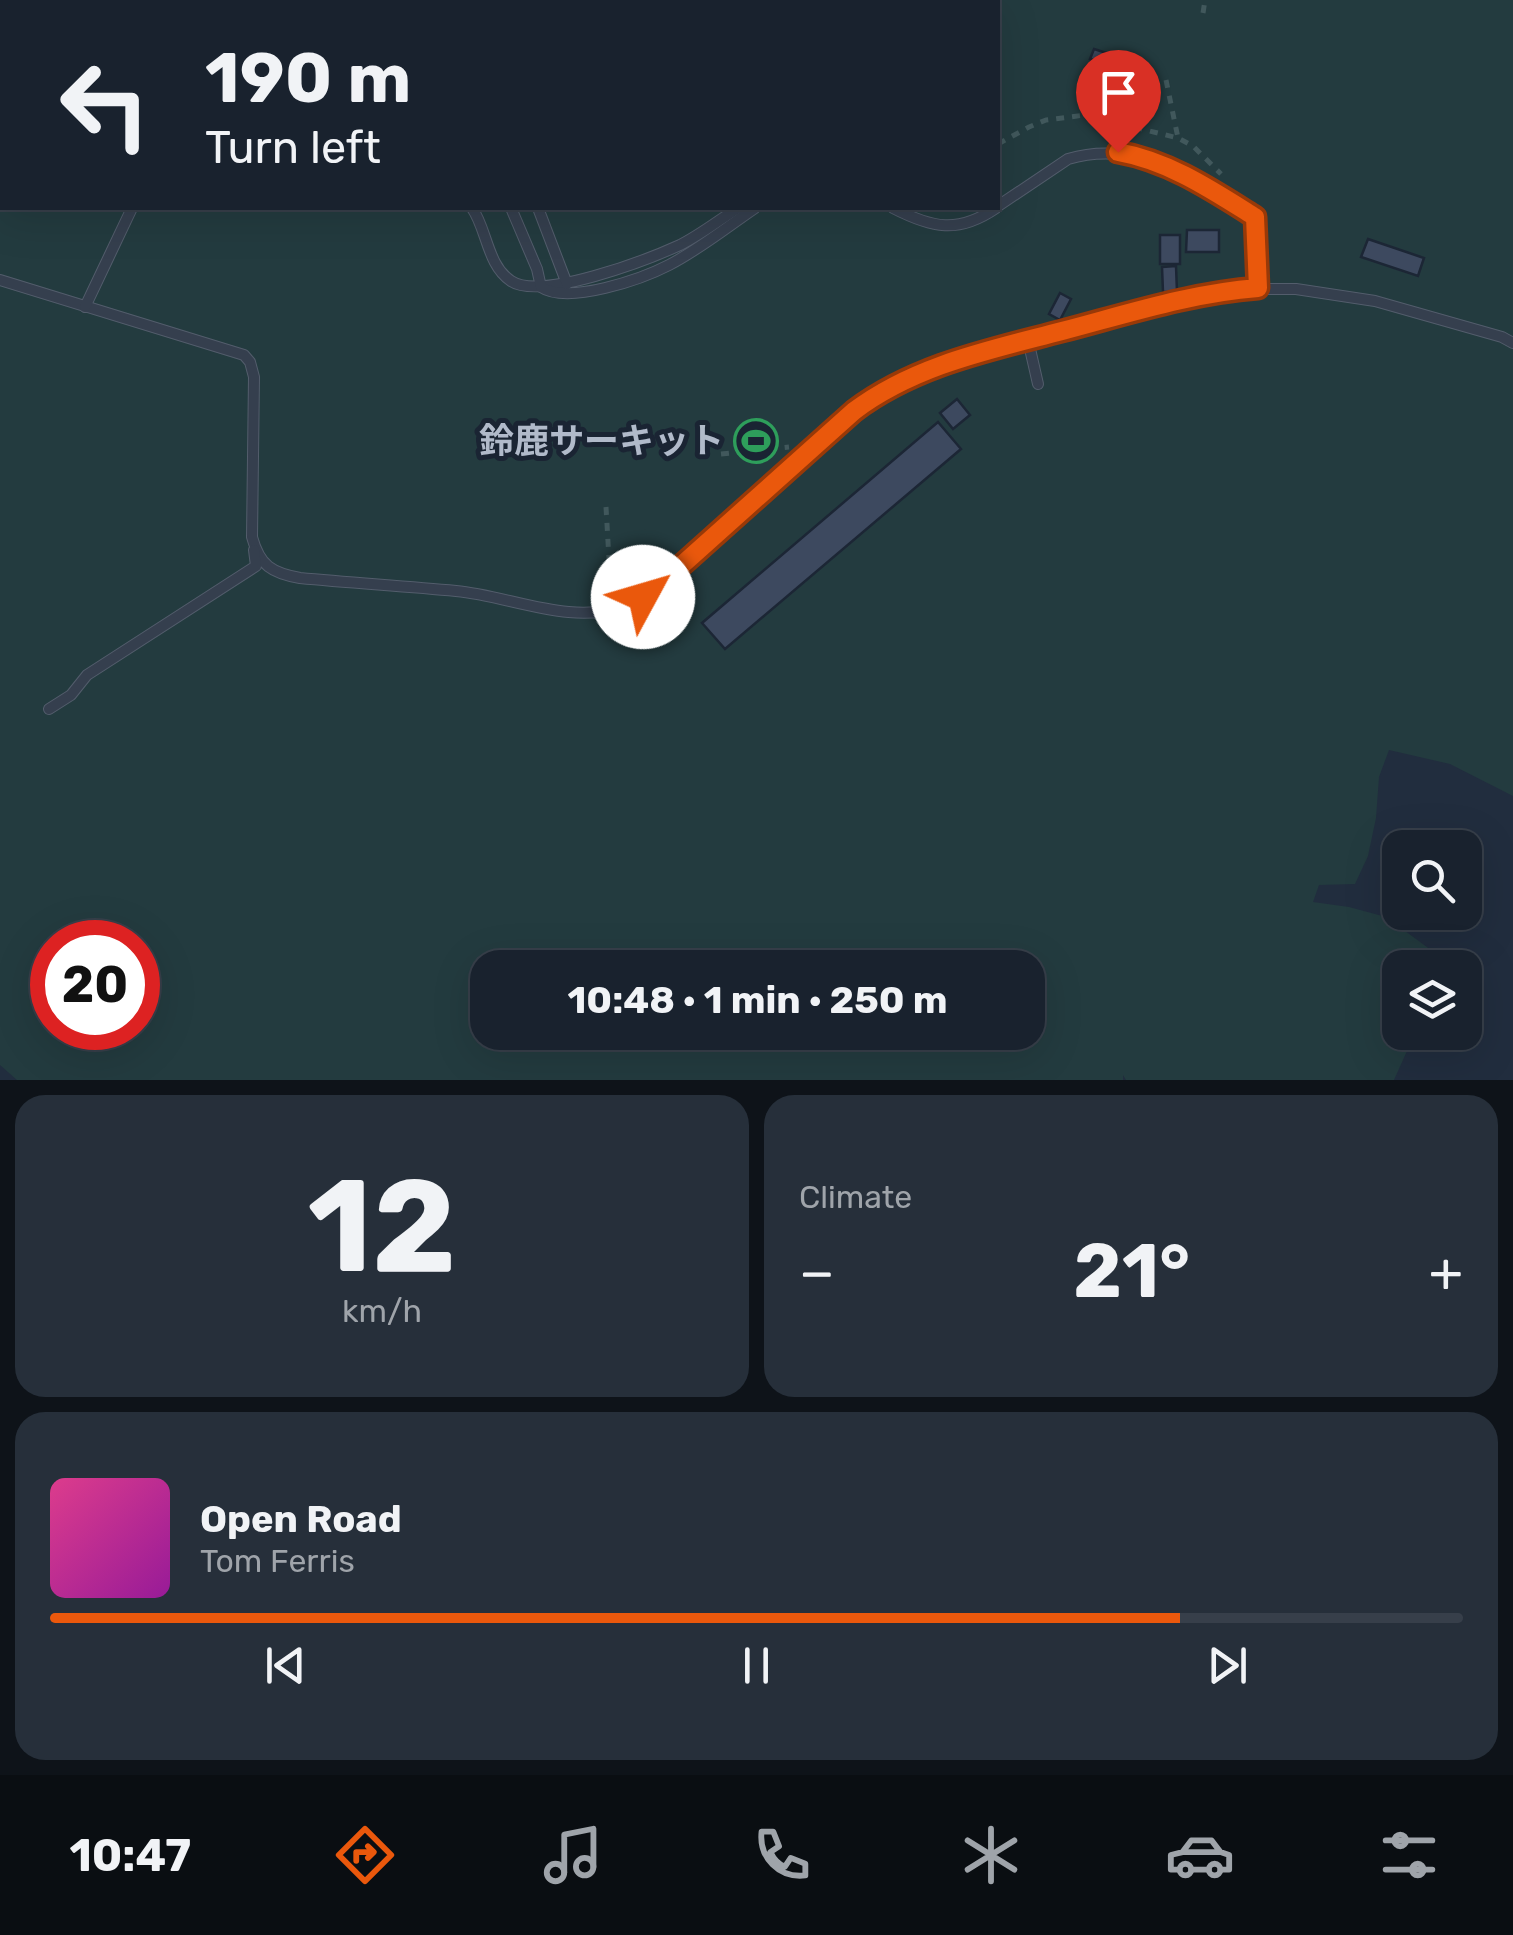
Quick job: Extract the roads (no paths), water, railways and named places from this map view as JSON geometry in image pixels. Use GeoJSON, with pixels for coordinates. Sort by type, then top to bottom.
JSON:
{"type":"FeatureCollection","features":[{"type":"Feature","properties":{"kind":"lane"},"geometry":{"type":"LineString","coordinates":[[1000,205],[1068,158],[1118,152],[1148,159],[1196,179],[1255,217],[1258,288]]}},
{"type":"Feature","properties":{"kind":"lane"},"geometry":{"type":"LineString","coordinates":[[85,307],[131,210]]}},
{"type":"Feature","properties":{"kind":"lane"},"geometry":{"type":"LineString","coordinates":[[473,210],[506,277],[520,286],[542,287],[568,284],[648,258],[683,243],[735,210]]}},
{"type":"Feature","properties":{"kind":"lane"},"geometry":{"type":"LineString","coordinates":[[512,210],[542,287],[551,294],[593,292],[666,266],[752,210]]}},
{"type":"Feature","properties":{"kind":"lane"},"geometry":{"type":"LineString","coordinates":[[539,210],[568,284]]}},
{"type":"Feature","properties":{"kind":"lane"},"geometry":{"type":"LineString","coordinates":[[897,210],[940,226],[958,226],[992,210]]}},
{"type":"Feature","properties":{"kind":"lane"},"geometry":{"type":"LineString","coordinates":[[0,280],[231,349],[250,362],[254,378],[252,522],[256,566],[87,676],[49,710]]}},
{"type":"Feature","properties":{"kind":"lane"},"geometry":{"type":"LineString","coordinates":[[254,544],[266,566],[300,578],[460,591],[568,612],[596,612],[625,606],[643,597],[873,397],[944,364],[1208,294],[1258,288],[1296,289],[1375,301],[1513,342]]}},
{"type":"Feature","properties":{"kind":"lane"},"geometry":{"type":"LineString","coordinates":[[1028,340],[1038,384]]}},
{"type":"Feature","properties":{"kind":"place","name":"鈴鹿サーキット"},"geometry":{"type":"Point","coordinates":[756,441]}}]}
